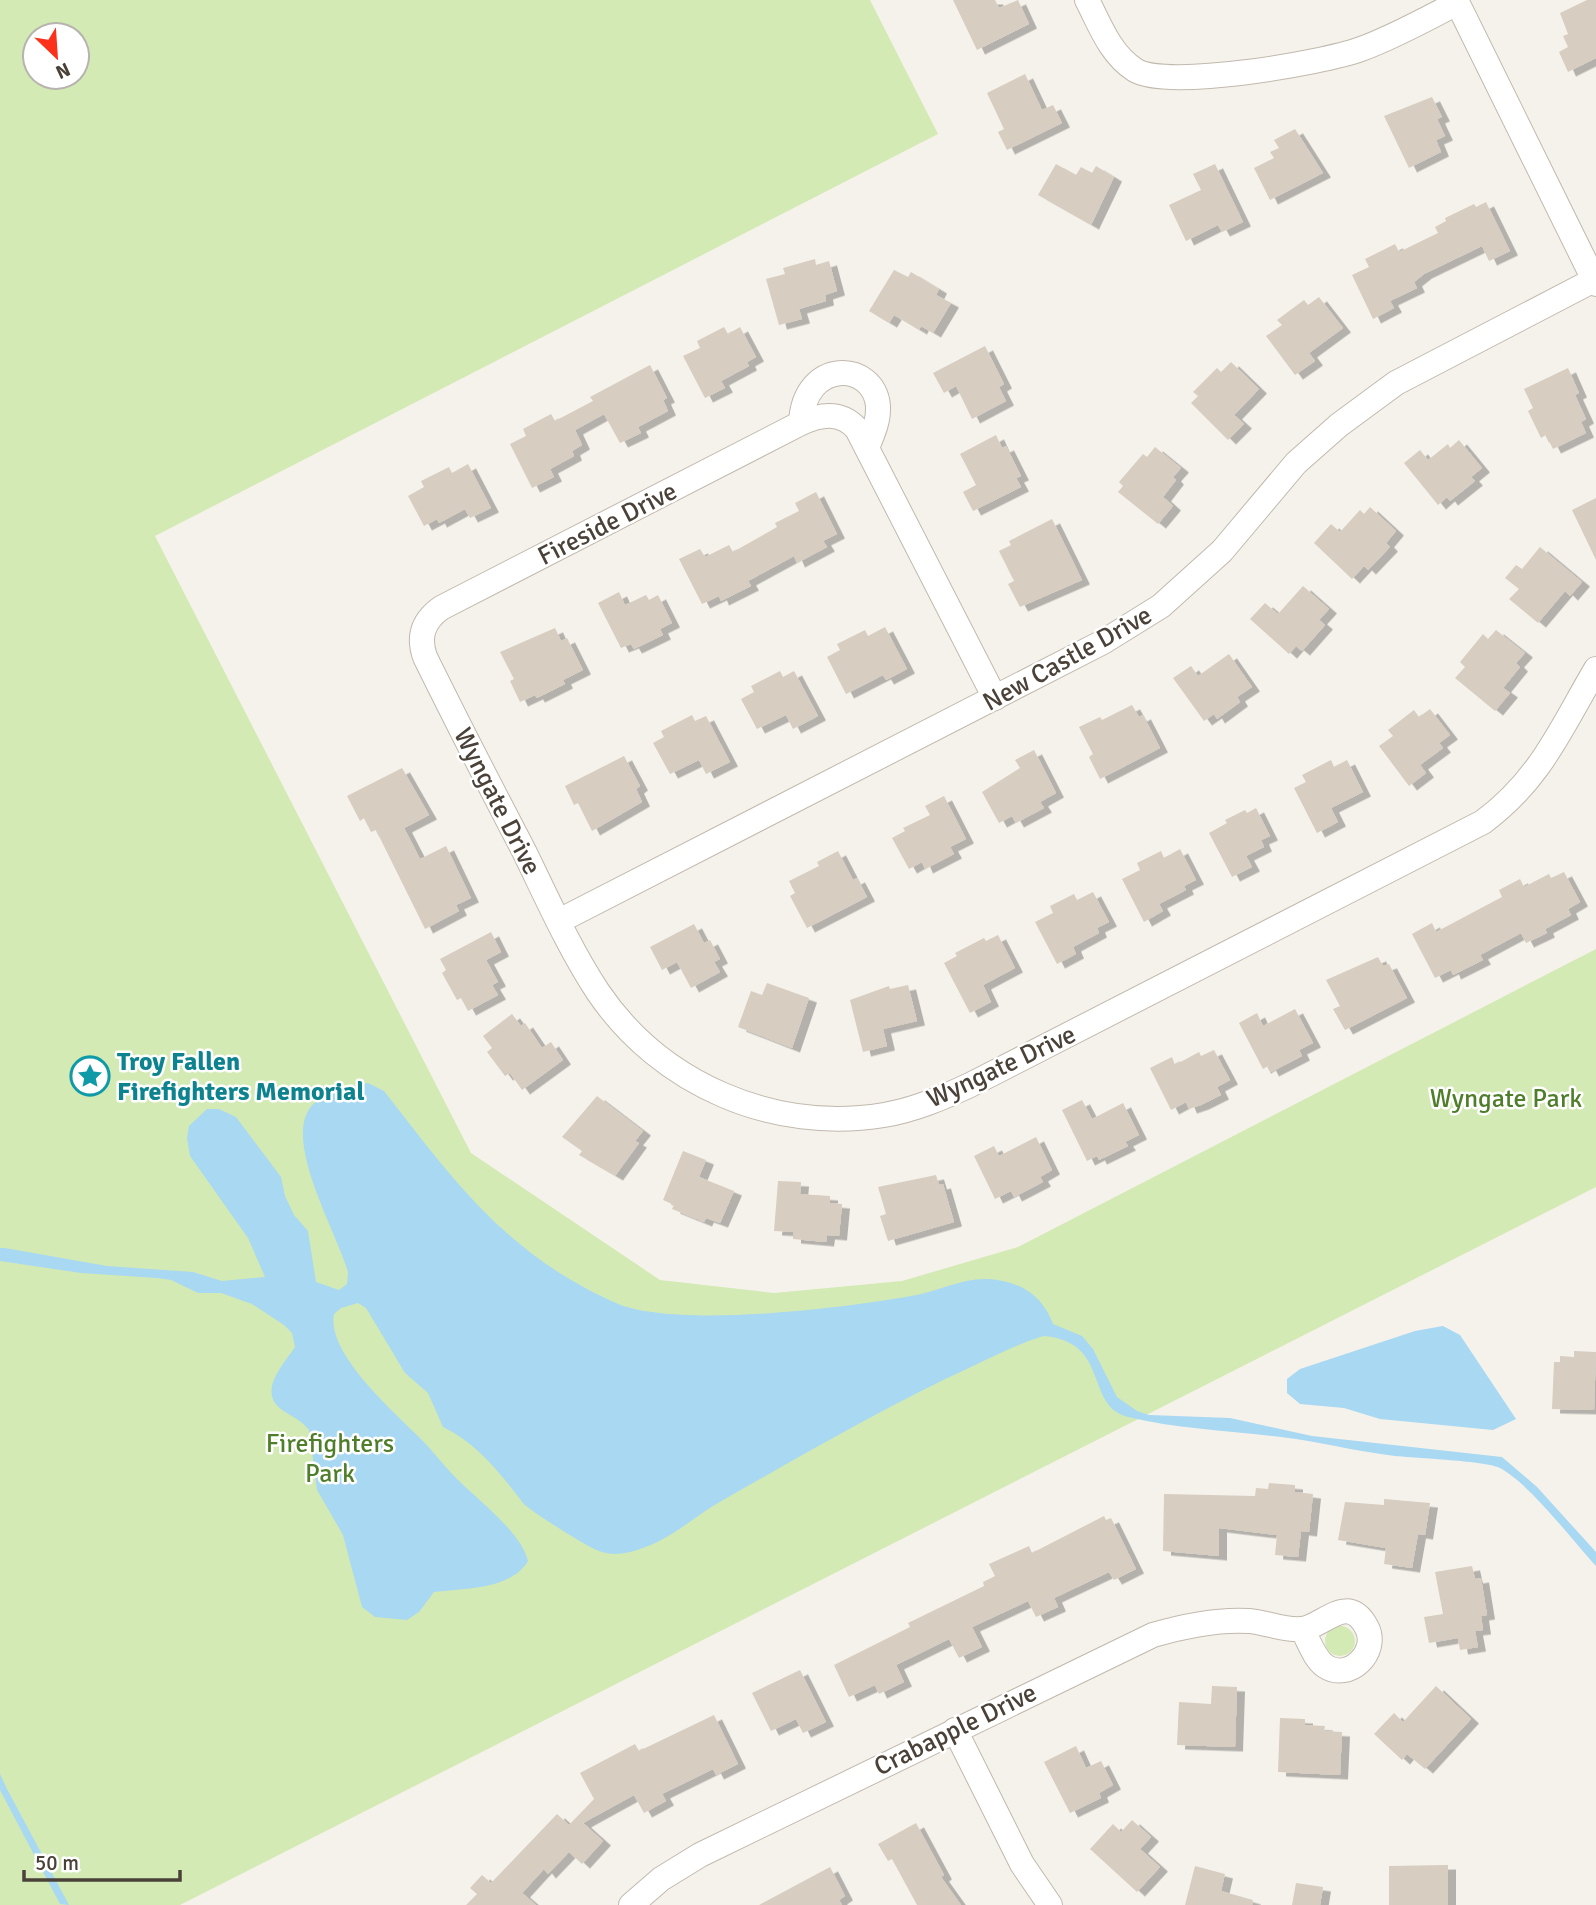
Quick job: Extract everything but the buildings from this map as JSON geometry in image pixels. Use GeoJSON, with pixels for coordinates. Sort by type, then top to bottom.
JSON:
{"type":"FeatureCollection","features":[{"type":"Feature","properties":{"kind":"street"},"geometry":{"type":"LineString","coordinates":[[1087,0],[1109,43],[1122,60],[1137,71],[1170,79],[1342,55],[1378,41],[1457,1],[1595,282]]}},
{"type":"Feature","properties":{"kind":"street","name":"New Castle Drive"},"geometry":{"type":"LineString","coordinates":[[559,921],[1103,642],[1161,606],[1222,551],[1296,463],[1339,425],[1396,383],[1595,282]]}},
{"type":"Feature","properties":{"kind":"street"},"geometry":{"type":"LineString","coordinates":[[801,423],[803,400],[815,383],[833,374],[852,375],[869,386],[877,403],[876,423],[867,448]]}},
{"type":"Feature","properties":{"kind":"street","name":"Fireside Drive"},"geometry":{"type":"LineString","coordinates":[[422,631],[430,617],[441,608],[821,415],[843,418],[853,425],[995,698]]}},
{"type":"Feature","properties":{"kind":"street","name":"Wyngate Drive"},"geometry":{"type":"LineString","coordinates":[[422,631],[425,657],[559,921],[599,993],[622,1023],[682,1076],[732,1100],[771,1111],[826,1119],[885,1115],[970,1086],[1483,822],[1502,808],[1540,767],[1596,668]]}},
{"type":"Feature","properties":{"kind":"street","name":"Crabapple Drive"},"geometry":{"type":"LineString","coordinates":[[631,1905],[662,1879],[700,1855],[1096,1660],[1171,1630],[1231,1620],[1302,1629]]}},
{"type":"Feature","properties":{"kind":"street"},"geometry":{"type":"LineString","coordinates":[[955,1730],[1022,1864],[1050,1905]]}},
{"type":"Feature","properties":{"kind":"green space","name":"Firefighters Park"},"geometry":{"type":"Polygon","coordinates":[[[0,0],[870,0],[938,134],[155,536],[471,1153],[660,1280],[774,1293],[902,1281],[1018,1247],[1596,949],[1596,1187],[180,1905],[0,1905],[0,0]]]}},
{"type":"Feature","properties":{"kind":"green space"},"geometry":{"type":"Polygon","coordinates":[[[1340,1626],[1351,1630],[1355,1641],[1351,1652],[1340,1656],[1329,1652],[1325,1641],[1329,1630],[1340,1626]]]}},
{"type":"Feature","properties":{"kind":"water"},"geometry":{"type":"Polygon","coordinates":[[[368,1083],[384,1091],[459,1185],[513,1239],[578,1284],[616,1303],[643,1311],[678,1315],[760,1314],[882,1301],[978,1279],[1000,1280],[1028,1291],[1043,1305],[1053,1324],[1082,1336],[1093,1349],[1117,1397],[1137,1411],[1149,1415],[1230,1418],[1312,1436],[1502,1457],[1537,1487],[1596,1552],[1596,1566],[1537,1499],[1500,1468],[1467,1462],[1395,1456],[1296,1439],[1190,1428],[1128,1417],[1115,1411],[1106,1401],[1088,1361],[1079,1350],[1065,1341],[1044,1336],[998,1354],[875,1415],[718,1503],[651,1545],[630,1552],[604,1553],[527,1507],[478,1451],[443,1427],[428,1393],[405,1373],[366,1308],[358,1303],[341,1308],[334,1314],[335,1330],[341,1348],[352,1366],[453,1475],[508,1528],[524,1550],[528,1561],[510,1578],[486,1586],[434,1592],[419,1612],[407,1620],[375,1617],[362,1607],[343,1535],[317,1490],[309,1430],[282,1410],[272,1395],[275,1378],[295,1347],[292,1333],[284,1325],[252,1304],[221,1293],[198,1293],[171,1280],[81,1273],[0,1261],[0,1248],[5,1248],[107,1266],[193,1272],[222,1281],[265,1277],[248,1238],[190,1156],[187,1138],[189,1126],[207,1109],[219,1109],[236,1117],[281,1177],[285,1196],[294,1215],[308,1231],[316,1282],[339,1290],[347,1284],[348,1272],[308,1165],[303,1143],[304,1123],[310,1108],[321,1098],[344,1088],[368,1083]]]}},
{"type":"Feature","properties":{"kind":"water"},"geometry":{"type":"Polygon","coordinates":[[[1443,1326],[1460,1335],[1516,1419],[1493,1430],[1380,1419],[1344,1408],[1300,1404],[1287,1393],[1287,1379],[1300,1369],[1415,1331],[1443,1326]]]}},
{"type":"Feature","properties":{"kind":"water"},"geometry":{"type":"Polygon","coordinates":[[[0,1774],[69,1905],[60,1904],[0,1790],[0,1774]]]}},
{"type":"Feature","properties":{"kind":"place","name":"Troy Fallen Firefighters Memorial"},"geometry":{"type":"Point","coordinates":[90,1076]}},
{"type":"Feature","properties":{"kind":"park label","name":"Wyngate Park"},"geometry":{"type":"Point","coordinates":[1506,1098]}}]}
